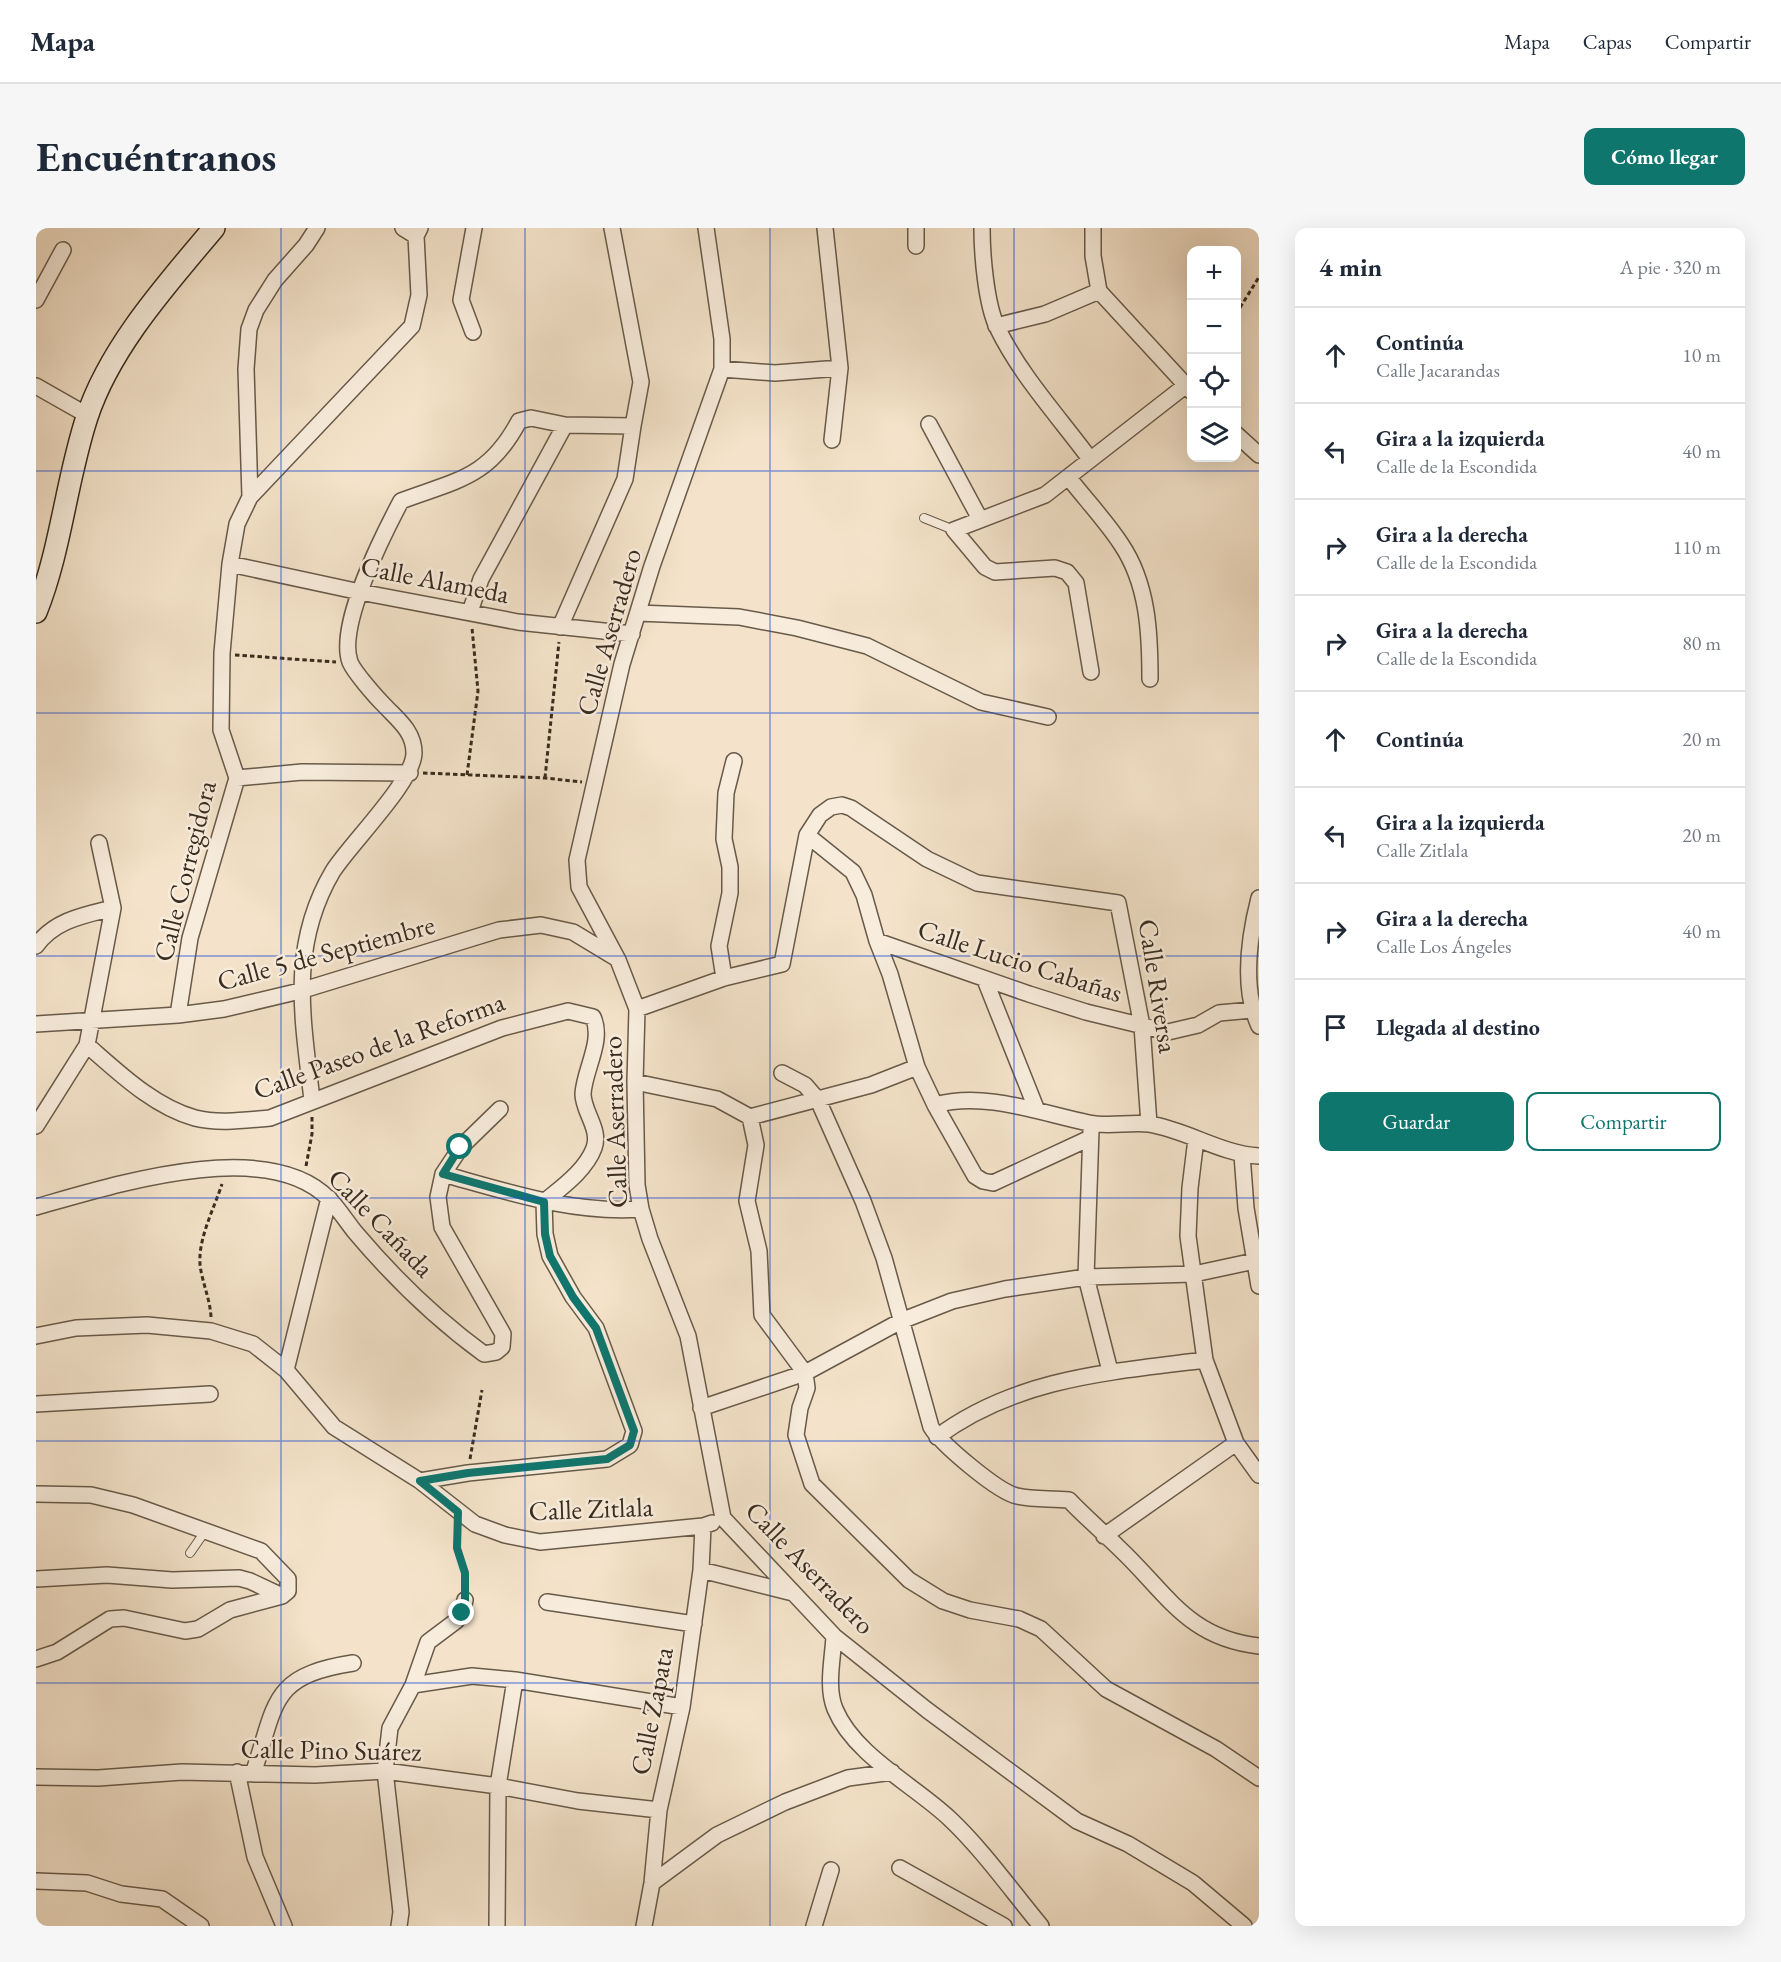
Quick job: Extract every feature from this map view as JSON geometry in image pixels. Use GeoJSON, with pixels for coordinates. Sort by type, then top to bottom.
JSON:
{"type":"FeatureCollection","features":[{"type":"Feature","properties":{"kind":"main road"},"geometry":{"type":"LineString","coordinates":[[36,612],[51,564],[87,415],[101,384],[145,311],[214,228]]}},
{"type":"Feature","properties":{"kind":"street","name":"Calle Corregidora"},"geometry":{"type":"LineString","coordinates":[[178,1015],[190,938],[237,778],[221,730],[222,653],[230,564],[237,524],[250,497],[246,369],[249,329],[256,309],[317,228]]}},
{"type":"Feature","properties":{"kind":"street"},"geometry":{"type":"LineString","coordinates":[[473,332],[461,300],[474,228]]}},
{"type":"Feature","properties":{"kind":"street"},"geometry":{"type":"LineString","coordinates":[[560,627],[625,479],[642,382],[612,228]]}},
{"type":"Feature","properties":{"kind":"street","name":"Calle Aserradero"},"geometry":{"type":"LineString","coordinates":[[706,228],[722,339],[722,369],[638,613],[577,860],[579,887],[618,960],[637,1010],[635,1082],[637,1185],[641,1209],[650,1239],[688,1336],[723,1518],[755,1549],[834,1636],[1039,1795],[1077,1821],[1128,1844],[1193,1883],[1244,1926]]}},
{"type":"Feature","properties":{"kind":"street"},"geometry":{"type":"LineString","coordinates":[[825,228],[840,368],[832,440]]}},
{"type":"Feature","properties":{"kind":"street"},"geometry":{"type":"LineString","coordinates":[[916,228],[916,246]]}},
{"type":"Feature","properties":{"kind":"street"},"geometry":{"type":"LineString","coordinates":[[982,228],[981,258],[996,326],[1016,360],[1090,459]]}},
{"type":"Feature","properties":{"kind":"street"},"geometry":{"type":"LineString","coordinates":[[1093,228],[1093,256],[1099,291],[1187,387]]}},
{"type":"Feature","properties":{"kind":"street"},"geometry":{"type":"LineString","coordinates":[[250,497],[412,326],[419,294],[413,231]]}},
{"type":"Feature","properties":{"kind":"street"},"geometry":{"type":"LineString","coordinates":[[36,300],[63,250]]}},
{"type":"Feature","properties":{"kind":"street"},"geometry":{"type":"LineString","coordinates":[[996,326],[1045,314],[1099,291]]}},
{"type":"Feature","properties":{"kind":"street"},"geometry":{"type":"LineString","coordinates":[[722,369],[775,373],[840,368]]}},
{"type":"Feature","properties":{"kind":"street"},"geometry":{"type":"LineString","coordinates":[[36,386],[87,415]]}},
{"type":"Feature","properties":{"kind":"street"},"geometry":{"type":"LineString","coordinates":[[1091,672],[1076,583],[1067,572],[1055,568],[995,572],[985,567],[954,530],[1045,495],[1090,459],[1187,389]]}},
{"type":"Feature","properties":{"kind":"street"},"geometry":{"type":"LineString","coordinates":[[312,1101],[300,991],[302,960],[320,898],[333,872],[355,839],[410,773],[414,752],[409,730],[380,701],[350,662],[349,620],[401,501],[460,481],[485,467],[507,443],[519,421],[531,418],[565,425],[633,426]]}},
{"type":"Feature","properties":{"kind":"street"},"geometry":{"type":"LineString","coordinates":[[929,424],[980,519]]}},
{"type":"Feature","properties":{"kind":"street"},"geometry":{"type":"LineString","coordinates":[[470,612],[481,579],[565,425]]}},
{"type":"Feature","properties":{"kind":"street"},"geometry":{"type":"LineString","coordinates":[[1241,439],[1259,455]]}},
{"type":"Feature","properties":{"kind":"street"},"geometry":{"type":"LineString","coordinates":[[1069,478],[1122,546],[1142,590],[1149,629],[1150,679]]}},
{"type":"Feature","properties":{"kind":"street","name":"Calle Alameda"},"geometry":{"type":"LineString","coordinates":[[230,564],[518,622],[632,634]]}},
{"type":"Feature","properties":{"kind":"street"},"geometry":{"type":"LineString","coordinates":[[638,613],[739,617],[797,628],[867,646],[981,702],[1048,717]]}},
{"type":"Feature","properties":{"kind":"street"},"geometry":{"type":"LineString","coordinates":[[724,978],[719,946],[730,893],[730,867],[723,839],[726,793],[734,761]]}},
{"type":"Feature","properties":{"kind":"street"},"geometry":{"type":"LineString","coordinates":[[237,778],[302,772],[410,773]]}},
{"type":"Feature","properties":{"kind":"street","name":"Calle Riversa"},"geometry":{"type":"LineString","coordinates":[[807,835],[820,815],[831,807],[842,805],[852,808],[927,859],[977,883],[1118,903],[1142,1026],[1149,1124]]}},
{"type":"Feature","properties":{"kind":"street"},"geometry":{"type":"LineString","coordinates":[[637,1010],[724,978],[782,964],[807,835],[853,872],[864,895],[877,941],[890,974],[917,1067],[935,1106],[975,1176],[983,1181],[993,1182],[1091,1131],[1149,1124],[1242,1155],[1259,1156]]}},
{"type":"Feature","properties":{"kind":"street"},"geometry":{"type":"LineString","coordinates":[[36,1126],[87,1045],[93,1022],[106,933],[113,908],[99,843]]}},
{"type":"Feature","properties":{"kind":"street"},"geometry":{"type":"LineString","coordinates":[[1259,898],[1251,943],[1252,1010],[1259,1026]]}},
{"type":"Feature","properties":{"kind":"street"},"geometry":{"type":"LineString","coordinates":[[36,946],[42,937],[69,919],[113,908]]}},
{"type":"Feature","properties":{"kind":"street","name":"Calle 5 de Septiembre"},"geometry":{"type":"LineString","coordinates":[[36,1024],[93,1022],[224,1009],[300,991],[499,930],[541,925],[573,932],[595,943],[618,960]]}},
{"type":"Feature","properties":{"kind":"street","name":"Calle Lucio Cabañas"},"geometry":{"type":"LineString","coordinates":[[877,941],[985,980],[1086,1012],[1168,1032],[1198,1025],[1219,1013],[1252,1010]]}},
{"type":"Feature","properties":{"kind":"street"},"geometry":{"type":"LineString","coordinates":[[985,980],[1036,1108]]}},
{"type":"Feature","properties":{"kind":"street","name":"Calle Paseo de la Reforma"},"geometry":{"type":"LineString","coordinates":[[87,1045],[143,1090],[172,1109],[196,1118],[229,1121],[270,1118],[502,1028],[568,1011],[593,1017],[597,1024],[583,1095],[596,1140],[593,1150],[576,1174],[544,1202]]}},
{"type":"Feature","properties":{"kind":"street"},"geometry":{"type":"LineString","coordinates":[[635,1082],[717,1099],[750,1117],[872,1085],[917,1067]]}},
{"type":"Feature","properties":{"kind":"street"},"geometry":{"type":"LineString","coordinates":[[782,1073],[805,1086],[818,1100],[863,1201],[884,1258],[931,1427],[937,1437],[983,1476],[1016,1496],[1069,1500],[1104,1536],[1118,1546],[1179,1611],[1205,1631],[1240,1644],[1259,1646]]}},
{"type":"Feature","properties":{"kind":"street"},"geometry":{"type":"LineString","coordinates":[[935,1106],[950,1101],[1036,1108],[1091,1131]]}},
{"type":"Feature","properties":{"kind":"street"},"geometry":{"type":"LineString","coordinates":[[501,1109],[460,1147],[443,1174],[544,1202],[610,1211],[641,1209]]}},
{"type":"Feature","properties":{"kind":"street"},"geometry":{"type":"LineString","coordinates":[[750,1117],[756,1145],[747,1201],[759,1251],[762,1315],[805,1373],[807,1388],[800,1407],[796,1435],[812,1484],[909,1580],[943,1601],[970,1610],[1019,1619],[1041,1629],[1106,1689],[1216,1749],[1259,1778]]}},
{"type":"Feature","properties":{"kind":"street"},"geometry":{"type":"LineString","coordinates":[[1091,1131],[1092,1164],[1086,1220],[1086,1277],[1110,1371]]}},
{"type":"Feature","properties":{"kind":"street"},"geometry":{"type":"LineString","coordinates":[[1196,1138],[1190,1188],[1188,1236],[1205,1360],[1236,1443],[1259,1475]]}},
{"type":"Feature","properties":{"kind":"street"},"geometry":{"type":"LineString","coordinates":[[1242,1155],[1246,1208],[1257,1260],[1259,1286]]}},
{"type":"Feature","properties":{"kind":"street","name":"Calle Cañada"},"geometry":{"type":"LineString","coordinates":[[36,1207],[135,1179],[227,1168],[262,1168],[303,1179],[329,1198],[355,1232],[416,1298],[484,1354],[496,1352],[502,1347],[503,1334],[442,1227],[438,1197],[443,1174]]}},
{"type":"Feature","properties":{"kind":"street"},"geometry":{"type":"LineString","coordinates":[[286,1370],[329,1198]]}},
{"type":"Feature","properties":{"kind":"street"},"geometry":{"type":"LineString","coordinates":[[420,1481],[468,1473],[607,1459],[630,1445],[634,1431],[596,1328],[573,1297],[550,1256],[545,1234],[544,1202]]}},
{"type":"Feature","properties":{"kind":"street"},"geometry":{"type":"LineString","coordinates":[[701,1408],[805,1373],[901,1321],[962,1298],[1086,1277],[1194,1274],[1257,1260]]}},
{"type":"Feature","properties":{"kind":"street","name":"Calle Zitlala"},"geometry":{"type":"LineString","coordinates":[[36,1336],[76,1328],[147,1325],[211,1330],[253,1344],[286,1370],[334,1427],[420,1481],[476,1524],[505,1535],[540,1542],[703,1526]]}},
{"type":"Feature","properties":{"kind":"street"},"geometry":{"type":"LineString","coordinates":[[937,1437],[965,1416],[1005,1397],[1110,1371],[1205,1360]]}},
{"type":"Feature","properties":{"kind":"street"},"geometry":{"type":"LineString","coordinates":[[36,1404],[210,1395]]}},
{"type":"Feature","properties":{"kind":"street"},"geometry":{"type":"LineString","coordinates":[[1104,1536],[1236,1443]]}},
{"type":"Feature","properties":{"kind":"street"},"geometry":{"type":"LineString","coordinates":[[36,1494],[91,1495],[133,1505],[261,1551],[288,1579],[288,1591],[282,1596],[230,1610],[198,1629],[185,1631],[124,1618],[110,1619],[57,1652],[36,1659]]}},
{"type":"Feature","properties":{"kind":"street"},"geometry":{"type":"LineString","coordinates":[[703,1526],[723,1518]]}},
{"type":"Feature","properties":{"kind":"street","name":"Calle Zapata"},"geometry":{"type":"LineString","coordinates":[[644,1926],[652,1883],[659,1810],[682,1707],[701,1570],[703,1526]]}},
{"type":"Feature","properties":{"kind":"street"},"geometry":{"type":"LineString","coordinates":[[701,1570],[793,1593]]}},
{"type":"Feature","properties":{"kind":"street"},"geometry":{"type":"LineString","coordinates":[[36,1579],[107,1575],[172,1580],[239,1578],[282,1596]]}},
{"type":"Feature","properties":{"kind":"street"},"geometry":{"type":"LineString","coordinates":[[399,1926],[401,1912],[385,1771],[390,1728],[413,1685],[428,1642],[456,1621],[462,1613],[465,1600]]}},
{"type":"Feature","properties":{"kind":"street"},"geometry":{"type":"LineString","coordinates":[[547,1602],[694,1624]]}},
{"type":"Feature","properties":{"kind":"street"},"geometry":{"type":"LineString","coordinates":[[834,1636],[831,1688],[834,1708],[852,1737],[957,1826],[1041,1926]]}},
{"type":"Feature","properties":{"kind":"street"},"geometry":{"type":"LineString","coordinates":[[284,1926],[255,1857],[245,1773],[280,1694],[291,1683],[311,1672],[353,1663]]}},
{"type":"Feature","properties":{"kind":"street"},"geometry":{"type":"LineString","coordinates":[[413,1685],[466,1676],[515,1680],[682,1707]]}},
{"type":"Feature","properties":{"kind":"street"},"geometry":{"type":"LineString","coordinates":[[497,1926],[498,1786],[515,1680]]}},
{"type":"Feature","properties":{"kind":"street","name":"Calle Pino Suárez"},"geometry":{"type":"LineString","coordinates":[[36,1777],[98,1778],[182,1772],[315,1775],[385,1771],[498,1786],[578,1801],[659,1810]]}},
{"type":"Feature","properties":{"kind":"street"},"geometry":{"type":"LineString","coordinates":[[652,1883],[717,1835],[785,1802],[848,1778],[892,1772]]}},
{"type":"Feature","properties":{"kind":"street"},"geometry":{"type":"LineString","coordinates":[[900,1868],[1004,1926]]}},
{"type":"Feature","properties":{"kind":"street"},"geometry":{"type":"LineString","coordinates":[[814,1926],[831,1870]]}},
{"type":"Feature","properties":{"kind":"street"},"geometry":{"type":"LineString","coordinates":[[36,1881],[87,1883],[121,1894],[162,1899],[201,1926]]}},
{"type":"Feature","properties":{"kind":"lane"},"geometry":{"type":"LineString","coordinates":[[924,519],[954,530]]}},
{"type":"Feature","properties":{"kind":"lane"},"geometry":{"type":"LineString","coordinates":[[190,1553],[206,1530]]}},
{"type":"Feature","properties":{"kind":"path"},"geometry":{"type":"LineString","coordinates":[[1241,306],[1259,277]]}},
{"type":"Feature","properties":{"kind":"path"},"geometry":{"type":"LineString","coordinates":[[467,775],[478,691],[470,612]]}},
{"type":"Feature","properties":{"kind":"path"},"geometry":{"type":"LineString","coordinates":[[545,777],[560,627]]}},
{"type":"Feature","properties":{"kind":"path"},"geometry":{"type":"LineString","coordinates":[[222,653],[295,661],[350,662]]}},
{"type":"Feature","properties":{"kind":"path"},"geometry":{"type":"LineString","coordinates":[[410,773],[545,777],[595,783]]}},
{"type":"Feature","properties":{"kind":"path"},"geometry":{"type":"LineString","coordinates":[[303,1179],[312,1134],[312,1101]]}},
{"type":"Feature","properties":{"kind":"path"},"geometry":{"type":"LineString","coordinates":[[211,1330],[210,1302],[200,1270],[201,1253],[227,1168]]}},
{"type":"Feature","properties":{"kind":"path"},"geometry":{"type":"LineString","coordinates":[[468,1473],[482,1390]]}},
{"type":"Feature","properties":{"kind":"path"},"geometry":{"type":"LineString","coordinates":[[458,1512],[457,1548],[465,1573],[465,1600]]}},
{"type":"Feature","properties":{"kind":"route"},"geometry":{"type":"LineString","coordinates":[[460,1147],[443,1174],[544,1202],[545,1234],[550,1256],[573,1297],[596,1328],[634,1431],[630,1445],[607,1459],[468,1473],[420,1481],[458,1512],[457,1548],[465,1573],[465,1600],[462,1613]]}}]}
